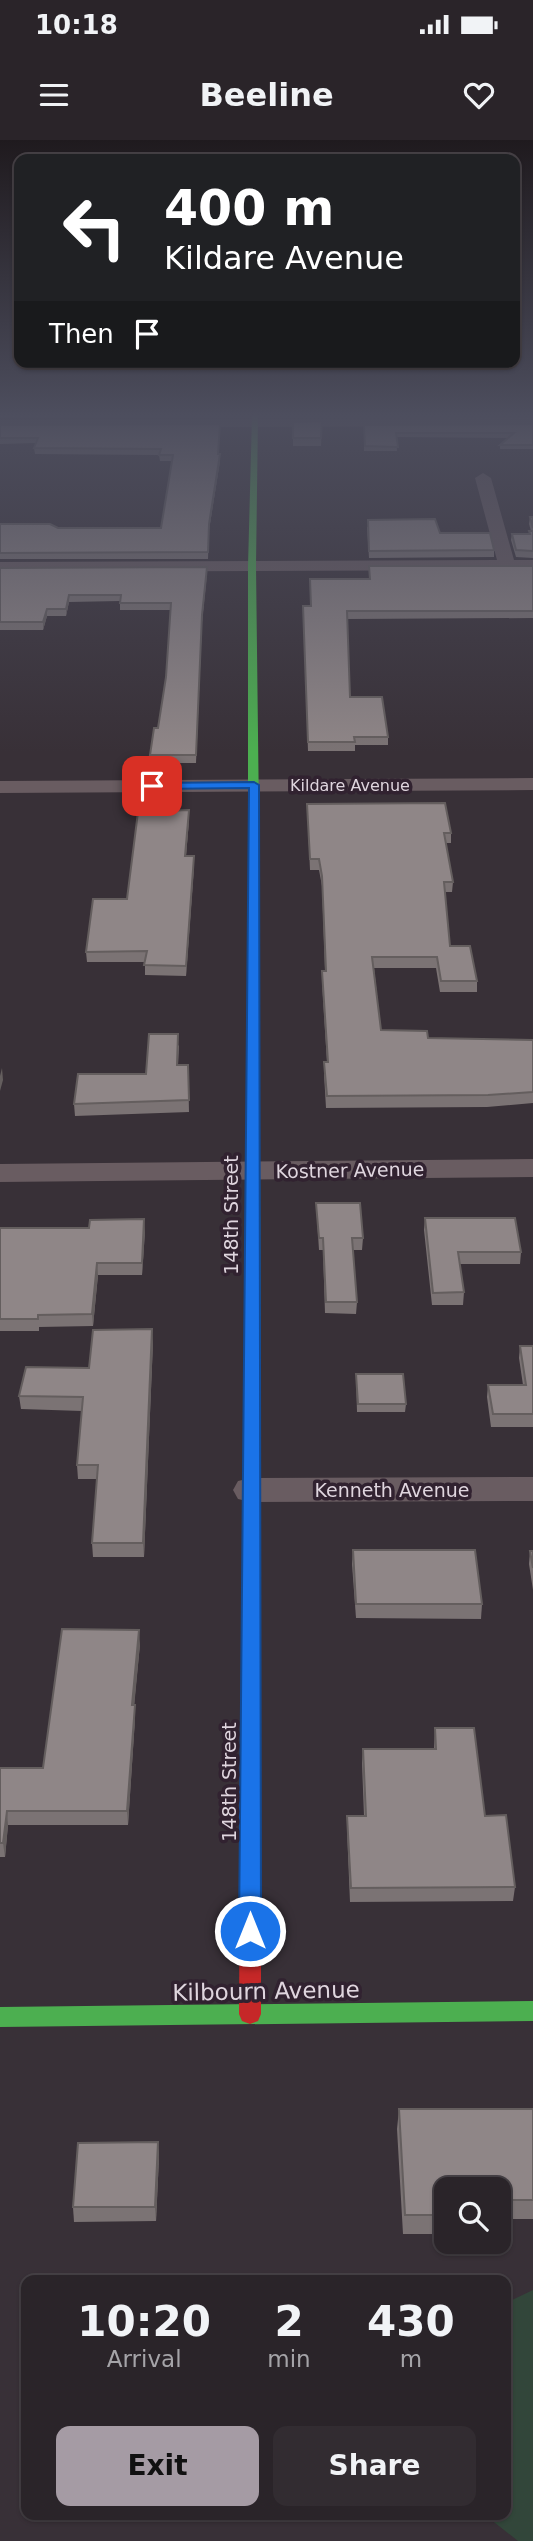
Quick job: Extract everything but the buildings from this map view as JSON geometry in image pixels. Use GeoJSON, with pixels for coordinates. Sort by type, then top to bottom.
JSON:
{"type":"FeatureCollection","features":[{"type":"Feature","properties":{"kind":"street","name":"148th Street"},"geometry":{"type":"LineString","coordinates":[[250,2014],[253,528]]}},
{"type":"Feature","properties":{"kind":"street"},"geometry":{"type":"LineString","coordinates":[[497,528],[507,565]]}},
{"type":"Feature","properties":{"kind":"street"},"geometry":{"type":"LineString","coordinates":[[0,567],[533,565]]}},
{"type":"Feature","properties":{"kind":"street","name":"Kildare Avenue"},"geometry":{"type":"LineString","coordinates":[[0,787],[533,784]]}},
{"type":"Feature","properties":{"kind":"street","name":"Kostner Avenue"},"geometry":{"type":"LineString","coordinates":[[0,1172],[533,1168]]}},
{"type":"Feature","properties":{"kind":"street","name":"Kenneth Avenue"},"geometry":{"type":"LineString","coordinates":[[251,1490],[533,1489]]}},
{"type":"Feature","properties":{"kind":"street","name":"Kilbourn Avenue"},"geometry":{"type":"LineString","coordinates":[[0,2017],[533,2011]]}},
{"type":"Feature","properties":{"kind":"green space"},"geometry":{"type":"Polygon","coordinates":[[[533,2290],[533,2541],[518,2541],[491,2520],[511,2520],[511,2301],[533,2290]]]}},
{"type":"Feature","properties":{"kind":"traffic: fast"},"geometry":{"type":"LineString","coordinates":[[253,528],[254,900]]}},
{"type":"Feature","properties":{"kind":"traffic: fast"},"geometry":{"type":"LineString","coordinates":[[251,1680],[253,1167]]}},
{"type":"Feature","properties":{"kind":"traffic: fast"},"geometry":{"type":"LineString","coordinates":[[0,2017],[533,2011]]}},
{"type":"Feature","properties":{"kind":"traffic: jam"},"geometry":{"type":"LineString","coordinates":[[253,1167],[254,900]]}},
{"type":"Feature","properties":{"kind":"traffic: jam"},"geometry":{"type":"LineString","coordinates":[[250,2014],[251,1680]]}},
{"type":"Feature","properties":{"kind":"route"},"geometry":{"type":"LineString","coordinates":[[152,786],[254,785],[250,1931]]}}]}
